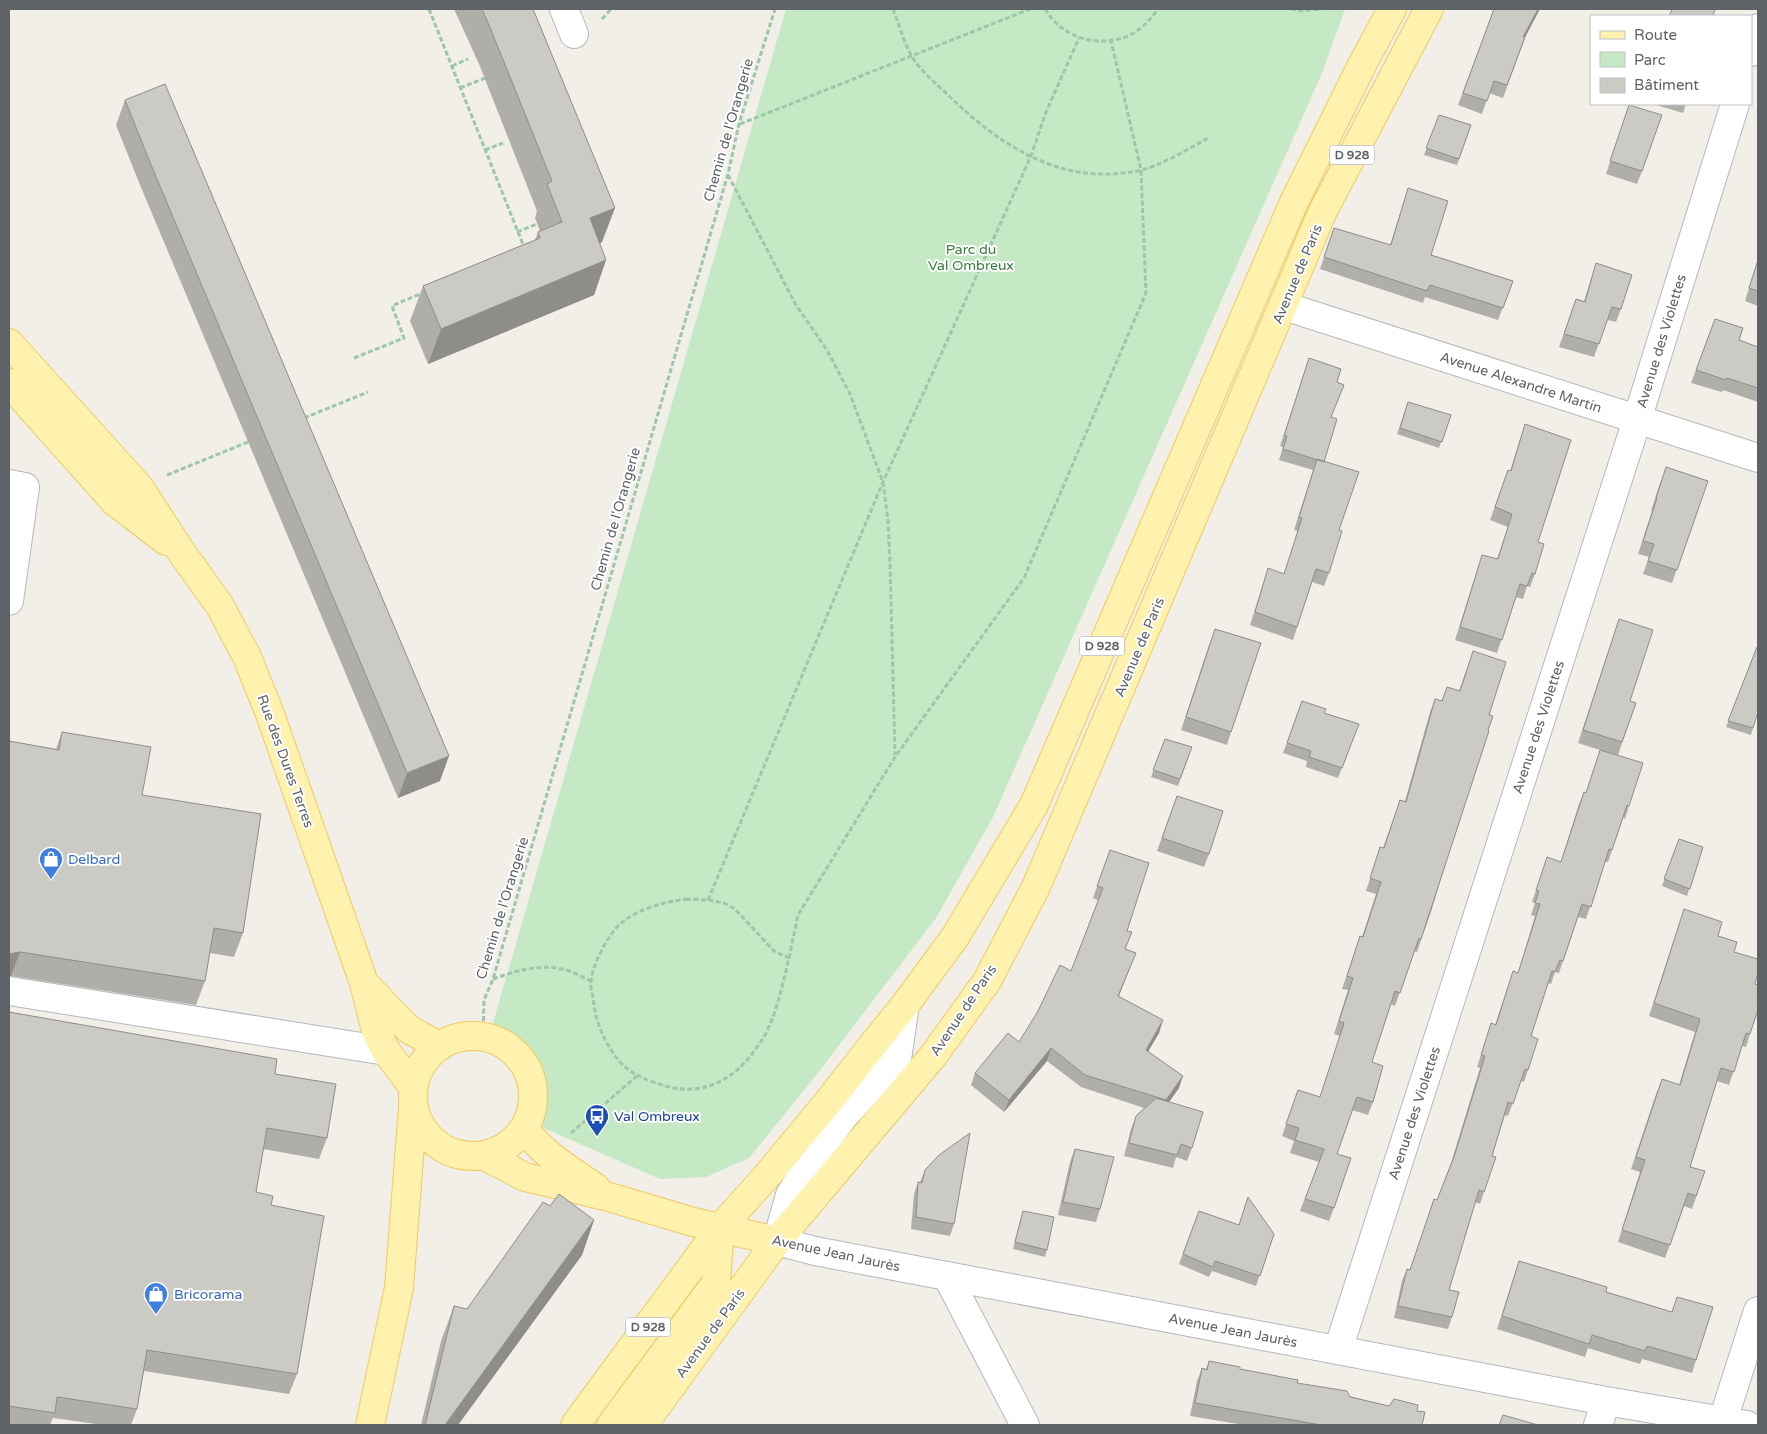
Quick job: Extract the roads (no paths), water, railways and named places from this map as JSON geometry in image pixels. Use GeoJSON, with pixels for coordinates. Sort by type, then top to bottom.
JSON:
{"type":"FeatureCollection","features":[{"type":"Feature","properties":{"kind":"main road","name":"Avenue de Paris"},"geometry":{"type":"LineString","coordinates":[[574,1425],[720,1228],[766,1177],[906,1005],[955,937],[1034,805],[1294,202],[1392,9]]}},
{"type":"Feature","properties":{"kind":"main road","name":"Avenue de Paris"},"geometry":{"type":"LineString","coordinates":[[643,1425],[777,1241],[933,1056],[991,972],[1036,887],[1323,211],[1429,9]]}},
{"type":"Feature","properties":{"kind":"main road","name":"Rue des Dures Terres"},"geometry":{"type":"LineString","coordinates":[[9,344],[139,487],[182,553],[220,606],[247,657],[270,714],[364,983],[376,1031],[413,1095]]}},
{"type":"Feature","properties":{"kind":"main road","name":"Rue des Dures Terres"},"geometry":{"type":"LineString","coordinates":[[9,383],[114,501],[182,553]]}},
{"type":"Feature","properties":{"kind":"main road","name":"Rue des Dures Terres"},"geometry":{"type":"LineString","coordinates":[[364,983],[402,1024],[439,1046]]}},
{"type":"Feature","properties":{"kind":"main road"},"geometry":{"type":"LineString","coordinates":[[370,1425],[399,1288],[413,1095],[416,1076],[421,1065],[427,1056],[439,1046],[458,1037],[470,1035],[483,1036],[498,1041],[512,1050],[522,1061],[530,1075],[533,1090],[533,1106],[524,1129],[506,1146],[483,1155],[462,1155],[442,1148],[426,1133],[415,1114],[413,1095]]}},
{"type":"Feature","properties":{"kind":"main road"},"geometry":{"type":"LineString","coordinates":[[524,1129],[535,1144],[546,1154],[609,1197]]}},
{"type":"Feature","properties":{"kind":"main road"},"geometry":{"type":"LineString","coordinates":[[483,1155],[525,1177],[609,1197]]}},
{"type":"Feature","properties":{"kind":"main road","name":"Avenue Jean Jaurès"},"geometry":{"type":"LineString","coordinates":[[609,1197],[692,1222],[777,1241]]}},
{"type":"Feature","properties":{"kind":"main road"},"geometry":{"type":"LineString","coordinates":[[611,1425],[716,1283],[720,1228]]}},
{"type":"Feature","properties":{"kind":"street"},"geometry":{"type":"LineString","coordinates":[[564,9],[574,34]]}},
{"type":"Feature","properties":{"kind":"street"},"geometry":{"type":"LineString","coordinates":[[1752,49],[1758,28]]}},
{"type":"Feature","properties":{"kind":"street","name":"Avenue des Violettes"},"geometry":{"type":"LineString","coordinates":[[1338,1350],[1636,420],[1735,105]]}},
{"type":"Feature","properties":{"kind":"street","name":"Avenue Alexandre Martin"},"geometry":{"type":"LineString","coordinates":[[1284,306],[1758,458]]}},
{"type":"Feature","properties":{"kind":"street"},"geometry":{"type":"LineString","coordinates":[[9,484],[25,487],[11,567],[9,600]]}},
{"type":"Feature","properties":{"kind":"street"},"geometry":{"type":"LineString","coordinates":[[9,991],[386,1051]]}},
{"type":"Feature","properties":{"kind":"street","name":"Avenue de Paris"},"geometry":{"type":"LineString","coordinates":[[777,1241],[790,1195],[801,1177],[843,1117],[897,1059],[906,1005]]}},
{"type":"Feature","properties":{"kind":"street","name":"Avenue Jean Jaurès"},"geometry":{"type":"LineString","coordinates":[[777,1241],[815,1251],[1338,1350],[1602,1413],[1735,1423]]}},
{"type":"Feature","properties":{"kind":"street"},"geometry":{"type":"LineString","coordinates":[[948,1276],[1025,1425]]}},
{"type":"Feature","properties":{"kind":"street"},"geometry":{"type":"LineString","coordinates":[[1735,1423],[1758,1311]]}},
{"type":"Feature","properties":{"kind":"place","name":"Delbard"},"geometry":{"type":"Point","coordinates":[51,880]}},
{"type":"Feature","properties":{"kind":"place","name":"Val Ombreux"},"geometry":{"type":"Point","coordinates":[597,1137]}},
{"type":"Feature","properties":{"kind":"place","name":"Bricorama"},"geometry":{"type":"Point","coordinates":[156,1315]}},
{"type":"Feature","properties":{"kind":"park label","name":"Parc du Val Ombreux"},"geometry":{"type":"Point","coordinates":[971,258]}}]}
